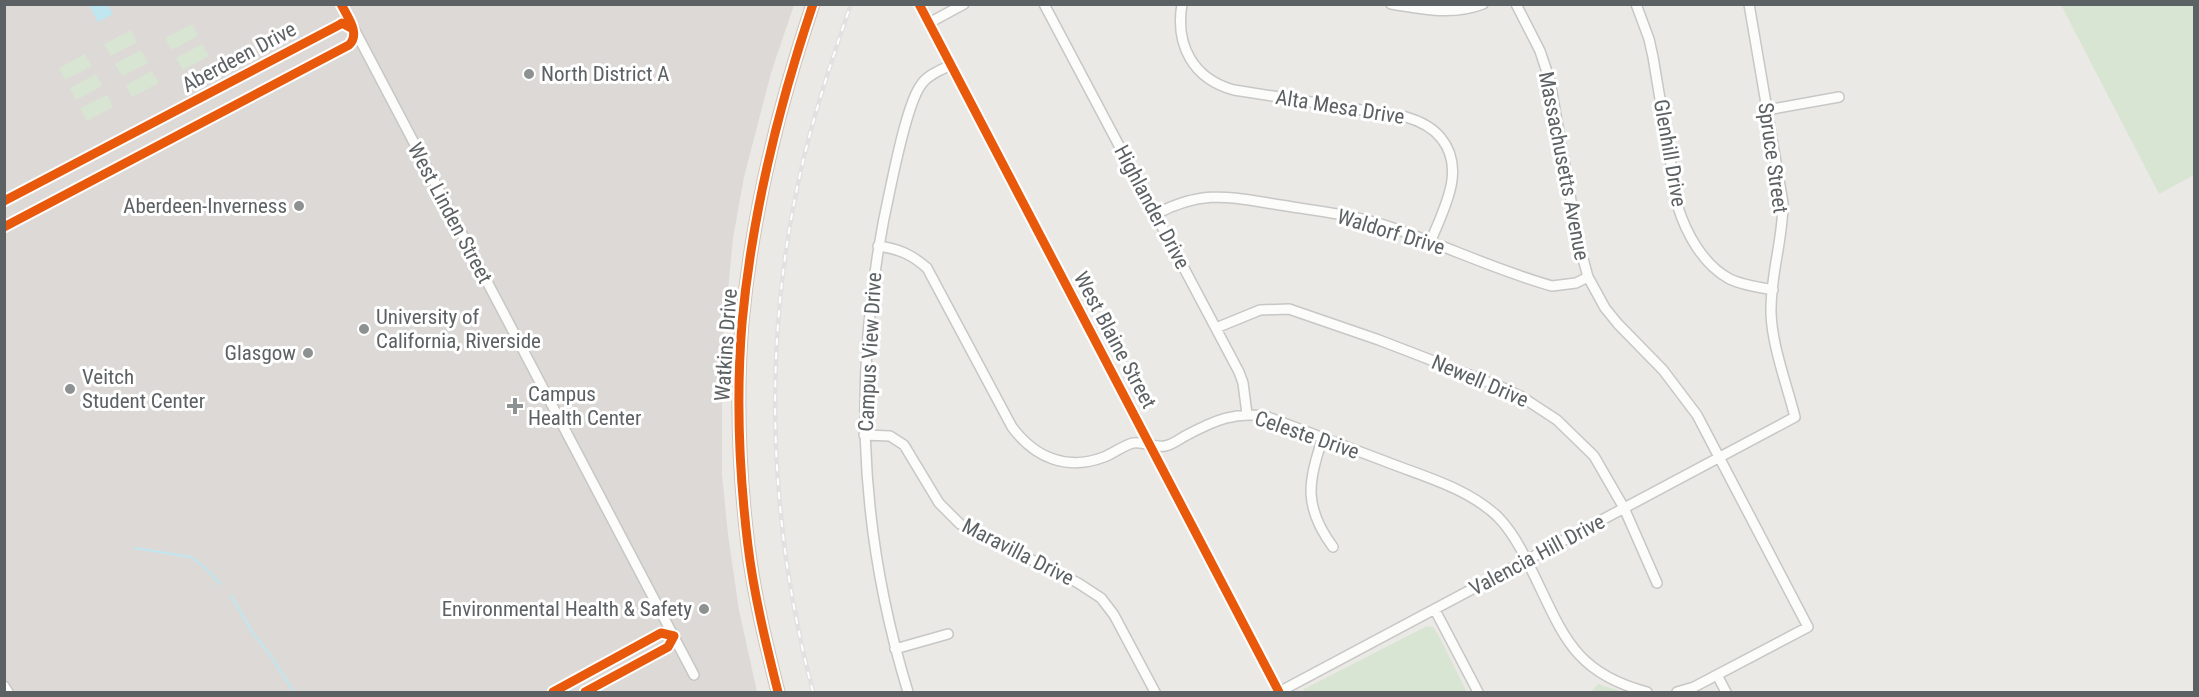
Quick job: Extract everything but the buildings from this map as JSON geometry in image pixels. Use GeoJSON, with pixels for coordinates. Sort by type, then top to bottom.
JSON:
{"type":"FeatureCollection","features":[{"type":"Feature","properties":{"kind":"main road","name":"Watkins Drive"},"geometry":{"type":"LineString","coordinates":[[778,693],[754,589],[746,526],[740,418],[742,323],[764,176],[813,4]]}},
{"type":"Feature","properties":{"kind":"street","name":"West Linden Street"},"geometry":{"type":"LineString","coordinates":[[341,4],[694,675]]}},
{"type":"Feature","properties":{"kind":"street","name":"West Blaine Street"},"geometry":{"type":"LineString","coordinates":[[919,4],[1279,693]]}},
{"type":"Feature","properties":{"kind":"street"},"geometry":{"type":"LineString","coordinates":[[929,23],[964,4]]}},
{"type":"Feature","properties":{"kind":"street","name":"Highlander Drive"},"geometry":{"type":"LineString","coordinates":[[1044,4],[1239,372],[1243,383],[1247,414]]}},
{"type":"Feature","properties":{"kind":"street","name":"Alta Mesa Drive"},"geometry":{"type":"LineString","coordinates":[[1182,4],[1179,20],[1185,47],[1196,67],[1211,82],[1234,90],[1406,117],[1418,120],[1437,133],[1449,151],[1454,173],[1452,188],[1430,243]]}},
{"type":"Feature","properties":{"kind":"street"},"geometry":{"type":"LineString","coordinates":[[1391,4],[1439,12],[1456,12],[1483,4]]}},
{"type":"Feature","properties":{"kind":"street","name":"Massachusetts Avenue"},"geometry":{"type":"LineString","coordinates":[[1516,4],[1530,29],[1550,81],[1578,240],[1587,277],[1605,308],[1618,324],[1663,370],[1685,397],[1719,456],[1808,627],[1717,675]]}},
{"type":"Feature","properties":{"kind":"street","name":"Glenhill Drive"},"geometry":{"type":"LineString","coordinates":[[1636,4],[1651,48],[1682,221],[1703,255],[1728,278],[1773,290]]}},
{"type":"Feature","properties":{"kind":"street","name":"Spruce Street"},"geometry":{"type":"LineString","coordinates":[[1749,4],[1782,202],[1782,229],[1771,312],[1772,329],[1795,417]]}},
{"type":"Feature","properties":{"kind":"street","name":"Aberdeen Drive"},"geometry":{"type":"LineString","coordinates":[[4,201],[342,23],[353,29],[354,38],[349,45],[4,227]]}},
{"type":"Feature","properties":{"kind":"street","name":"Campus View Drive"},"geometry":{"type":"LineString","coordinates":[[908,693],[895,649],[877,566],[864,435],[867,337],[878,246],[895,167],[914,98],[921,84],[951,64]]}},
{"type":"Feature","properties":{"kind":"street"},"geometry":{"type":"LineString","coordinates":[[1767,110],[1839,97]]}},
{"type":"Feature","properties":{"kind":"street","name":"Waldorf Drive"},"geometry":{"type":"LineString","coordinates":[[1156,214],[1191,199],[1205,196],[1226,197],[1372,221],[1552,286],[1576,283],[1587,277]]}},
{"type":"Feature","properties":{"kind":"street","name":"Celeste Drive"},"geometry":{"type":"LineString","coordinates":[[878,246],[901,249],[927,268],[1012,427],[1035,451],[1065,462],[1081,462],[1105,457],[1133,443],[1165,446],[1229,416],[1247,414],[1268,417],[1469,495],[1498,518],[1517,542],[1566,639],[1580,658],[1605,676],[1647,693]]}},
{"type":"Feature","properties":{"kind":"street","name":"Newell Drive"},"geometry":{"type":"LineString","coordinates":[[1216,328],[1260,310],[1289,309],[1379,340],[1501,387],[1540,408],[1585,445],[1603,469],[1624,508],[1657,583]]}},
{"type":"Feature","properties":{"kind":"street","name":"Valencia Hill Drive"},"geometry":{"type":"LineString","coordinates":[[1279,693],[1795,417]]}},
{"type":"Feature","properties":{"kind":"street","name":"Maravilla Drive"},"geometry":{"type":"LineString","coordinates":[[864,435],[897,438],[904,445],[939,503],[960,524],[1078,583],[1101,598],[1114,615],[1155,693]]}},
{"type":"Feature","properties":{"kind":"street"},"geometry":{"type":"LineString","coordinates":[[1323,438],[1313,466],[1310,494],[1319,525],[1333,547]]}},
{"type":"Feature","properties":{"kind":"street"},"geometry":{"type":"LineString","coordinates":[[1435,610],[1478,693]]}},
{"type":"Feature","properties":{"kind":"street"},"geometry":{"type":"LineString","coordinates":[[895,649],[948,634]]}},
{"type":"Feature","properties":{"kind":"street"},"geometry":{"type":"LineString","coordinates":[[1677,693],[1717,675],[1726,693]]}},
{"type":"Feature","properties":{"kind":"street"},"geometry":{"type":"LineString","coordinates":[[4,686],[8,693]]}},
{"type":"Feature","properties":{"kind":"shaded area","name":"University of California, Riverside"},"geometry":{"type":"Polygon","coordinates":[[[4,5],[794,5],[771,73],[744,177],[733,238],[722,353],[722,474],[728,535],[739,610],[757,692],[5,692],[4,5]]]}},
{"type":"Feature","properties":{"kind":"green space"},"geometry":{"type":"Polygon","coordinates":[[[2061,5],[2194,5],[2194,175],[2159,194],[2061,5]]]}},
{"type":"Feature","properties":{"kind":"green space"},"geometry":{"type":"Polygon","coordinates":[[[192,24],[198,36],[172,50],[165,38],[192,24]]]}},
{"type":"Feature","properties":{"kind":"green space"},"geometry":{"type":"Polygon","coordinates":[[[131,30],[137,42],[111,56],[104,44],[131,30]]]}},
{"type":"Feature","properties":{"kind":"green space"},"geometry":{"type":"Polygon","coordinates":[[[202,44],[209,56],[183,70],[176,58],[202,44]]]}},
{"type":"Feature","properties":{"kind":"green space"},"geometry":{"type":"Polygon","coordinates":[[[141,50],[148,63],[122,76],[115,64],[141,50]]]}},
{"type":"Feature","properties":{"kind":"green space"},"geometry":{"type":"Polygon","coordinates":[[[85,54],[92,66],[65,80],[59,68],[85,54]]]}},
{"type":"Feature","properties":{"kind":"green space"},"geometry":{"type":"Polygon","coordinates":[[[152,71],[159,83],[132,97],[126,85],[152,71]]]}},
{"type":"Feature","properties":{"kind":"green space"},"geometry":{"type":"Polygon","coordinates":[[[96,74],[102,86],[76,100],[70,88],[96,74]]]}},
{"type":"Feature","properties":{"kind":"green space"},"geometry":{"type":"Polygon","coordinates":[[[107,95],[113,107],[87,121],[80,108],[107,95]]]}},
{"type":"Feature","properties":{"kind":"green space"},"geometry":{"type":"Polygon","coordinates":[[[1427,626],[1433,627],[1438,634],[1467,692],[1303,692],[1304,689],[1427,626]]]}},
{"type":"Feature","properties":{"kind":"green space"},"geometry":{"type":"Polygon","coordinates":[[[1598,684],[1620,691],[1623,692],[1591,692],[1598,684]]]}},
{"type":"Feature","properties":{"kind":"water"},"geometry":{"type":"Polygon","coordinates":[[[89,5],[108,5],[113,14],[98,22],[89,5]]]}},
{"type":"Feature","properties":{"kind":"waterway"},"geometry":{"type":"LineString","coordinates":[[135,548],[191,557],[221,584]]}},
{"type":"Feature","properties":{"kind":"waterway"},"geometry":{"type":"LineString","coordinates":[[231,595],[252,632],[294,692]]}},
{"type":"Feature","properties":{"kind":"railway"},"geometry":{"type":"LineString","coordinates":[[813,692],[798,629],[779,501],[776,436],[779,307],[787,243],[804,157],[829,69],[851,4]]}},
{"type":"Feature","properties":{"kind":"cycle path"},"geometry":{"type":"LineString","coordinates":[[4,227],[349,45],[354,36],[353,30],[341,4]]}},
{"type":"Feature","properties":{"kind":"cycle path"},"geometry":{"type":"LineString","coordinates":[[778,692],[757,601],[745,518],[739,434],[740,351],[746,282],[768,162],[800,43],[813,4]]}},
{"type":"Feature","properties":{"kind":"cycle path"},"geometry":{"type":"LineString","coordinates":[[919,4],[1279,692]]}},
{"type":"Feature","properties":{"kind":"cycle path"},"geometry":{"type":"LineString","coordinates":[[4,201],[342,23],[353,29]]}},
{"type":"Feature","properties":{"kind":"cycle path"},"geometry":{"type":"LineString","coordinates":[[553,692],[661,633],[674,636],[668,647],[585,692]]}},
{"type":"Feature","properties":{"kind":"place","name":"North District A"},"geometry":{"type":"Point","coordinates":[529,74]}},
{"type":"Feature","properties":{"kind":"place","name":"Aberdeen-Inverness"},"geometry":{"type":"Point","coordinates":[299,206]}},
{"type":"Feature","properties":{"kind":"place","name":"University of California, Riverside"},"geometry":{"type":"Point","coordinates":[364,329]}},
{"type":"Feature","properties":{"kind":"place","name":"Glasgow"},"geometry":{"type":"Point","coordinates":[308,353]}},
{"type":"Feature","properties":{"kind":"place","name":"Veitch Student Center"},"geometry":{"type":"Point","coordinates":[70,389]}},
{"type":"Feature","properties":{"kind":"place","name":"Campus Health Center"},"geometry":{"type":"Point","coordinates":[515,406]}},
{"type":"Feature","properties":{"kind":"place","name":"Environmental Health & Safety"},"geometry":{"type":"Point","coordinates":[704,609]}}]}
